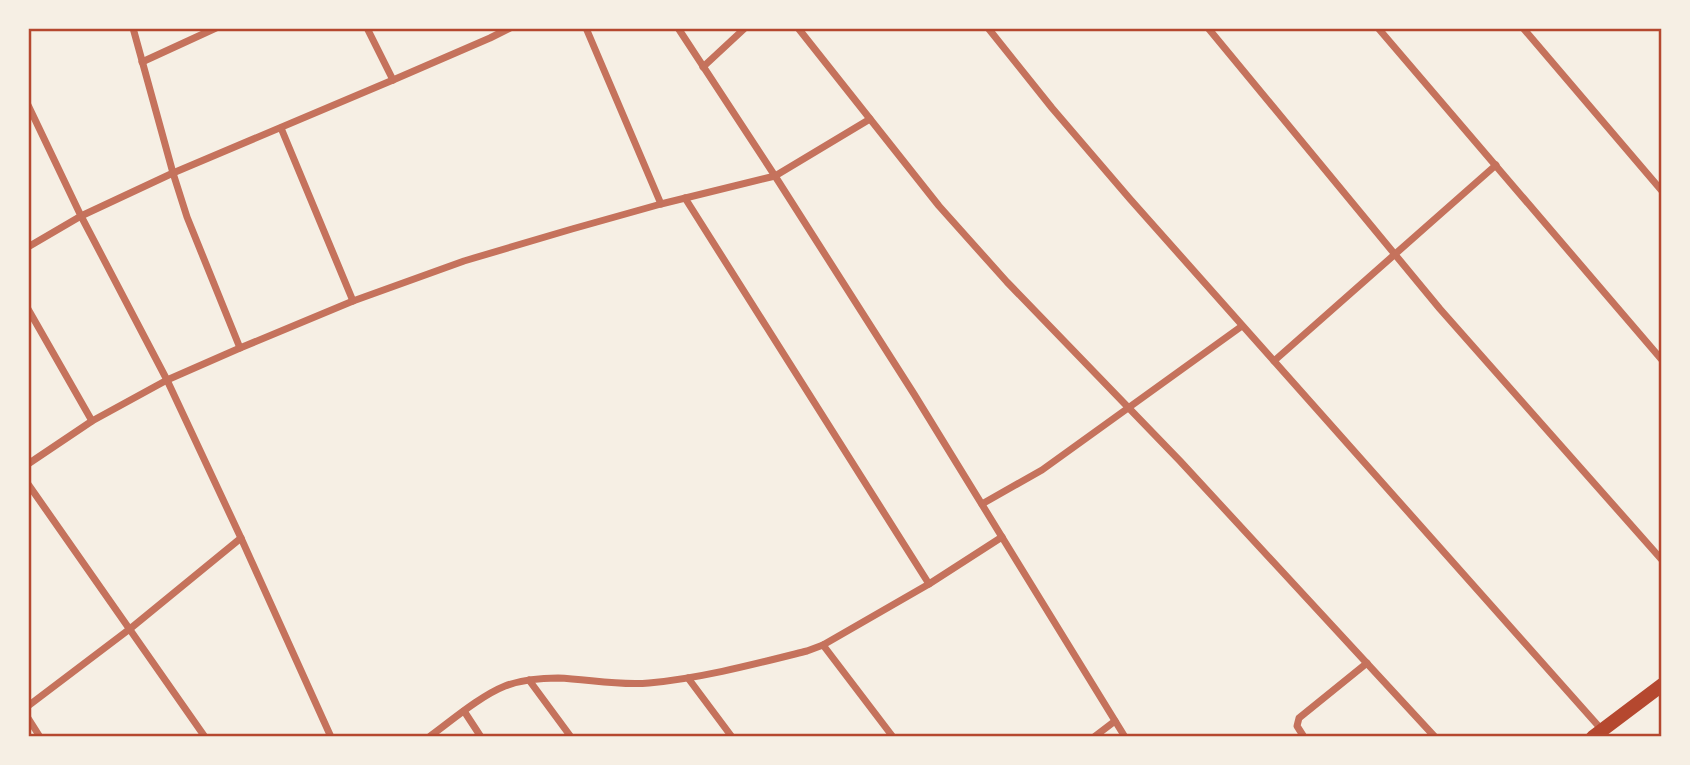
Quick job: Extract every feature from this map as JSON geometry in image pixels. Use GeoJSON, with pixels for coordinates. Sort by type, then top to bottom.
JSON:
{"type":"FeatureCollection","features":[{"type":"Feature","properties":{"kind":"main road"},"geometry":{"type":"LineString","coordinates":[[1598,733],[1662,685]]}},
{"type":"Feature","properties":{"kind":"street"},"geometry":{"type":"LineString","coordinates":[[132,28],[187,217],[240,348]]}},
{"type":"Feature","properties":{"kind":"street"},"geometry":{"type":"LineString","coordinates":[[142,62],[216,28]]}},
{"type":"Feature","properties":{"kind":"street"},"geometry":{"type":"LineString","coordinates":[[367,28],[393,80]]}},
{"type":"Feature","properties":{"kind":"street"},"geometry":{"type":"LineString","coordinates":[[28,247],[80,216],[173,173],[510,28]]}},
{"type":"Feature","properties":{"kind":"street"},"geometry":{"type":"LineString","coordinates":[[586,28],[661,204]]}},
{"type":"Feature","properties":{"kind":"street"},"geometry":{"type":"LineString","coordinates":[[678,28],[982,504],[1125,737]]}},
{"type":"Feature","properties":{"kind":"street"},"geometry":{"type":"LineString","coordinates":[[703,66],[746,28]]}},
{"type":"Feature","properties":{"kind":"street"},"geometry":{"type":"LineString","coordinates":[[798,28],[948,216],[1007,282],[1180,461],[1435,737]]}},
{"type":"Feature","properties":{"kind":"street"},"geometry":{"type":"LineString","coordinates":[[988,28],[1061,118],[1598,733]]}},
{"type":"Feature","properties":{"kind":"street"},"geometry":{"type":"LineString","coordinates":[[1209,28],[1449,319],[1662,560]]}},
{"type":"Feature","properties":{"kind":"street"},"geometry":{"type":"LineString","coordinates":[[1378,28],[1662,360]]}},
{"type":"Feature","properties":{"kind":"street"},"geometry":{"type":"LineString","coordinates":[[1523,28],[1662,191]]}},
{"type":"Feature","properties":{"kind":"street"},"geometry":{"type":"LineString","coordinates":[[28,105],[80,216],[167,380],[331,737]]}},
{"type":"Feature","properties":{"kind":"street"},"geometry":{"type":"LineString","coordinates":[[28,464],[92,421],[167,380],[353,300],[464,261],[661,204],[775,176],[870,119]]}},
{"type":"Feature","properties":{"kind":"street"},"geometry":{"type":"LineString","coordinates":[[281,128],[353,300]]}},
{"type":"Feature","properties":{"kind":"street"},"geometry":{"type":"LineString","coordinates":[[1274,361],[1496,165]]}},
{"type":"Feature","properties":{"kind":"street"},"geometry":{"type":"LineString","coordinates":[[685,198],[929,584]]}},
{"type":"Feature","properties":{"kind":"street"},"geometry":{"type":"LineString","coordinates":[[28,309],[92,421]]}},
{"type":"Feature","properties":{"kind":"street"},"geometry":{"type":"LineString","coordinates":[[982,504],[1042,470],[1242,326]]}},
{"type":"Feature","properties":{"kind":"street"},"geometry":{"type":"LineString","coordinates":[[28,484],[205,737]]}},
{"type":"Feature","properties":{"kind":"street"},"geometry":{"type":"LineString","coordinates":[[429,737],[464,711],[504,687],[529,680],[558,678],[646,684],[688,678],[798,654],[823,645],[929,584],[1002,537]]}},
{"type":"Feature","properties":{"kind":"street"},"geometry":{"type":"LineString","coordinates":[[28,706],[131,628],[241,538]]}},
{"type":"Feature","properties":{"kind":"street"},"geometry":{"type":"LineString","coordinates":[[823,645],[893,737]]}},
{"type":"Feature","properties":{"kind":"street"},"geometry":{"type":"LineString","coordinates":[[1304,737],[1297,726],[1299,718],[1367,663]]}},
{"type":"Feature","properties":{"kind":"street"},"geometry":{"type":"LineString","coordinates":[[688,678],[732,737]]}},
{"type":"Feature","properties":{"kind":"street"},"geometry":{"type":"LineString","coordinates":[[529,680],[570,737]]}},
{"type":"Feature","properties":{"kind":"street"},"geometry":{"type":"LineString","coordinates":[[464,711],[481,737]]}},
{"type":"Feature","properties":{"kind":"street"},"geometry":{"type":"LineString","coordinates":[[28,718],[40,737]]}},
{"type":"Feature","properties":{"kind":"street"},"geometry":{"type":"LineString","coordinates":[[1094,737],[1115,721]]}}]}
